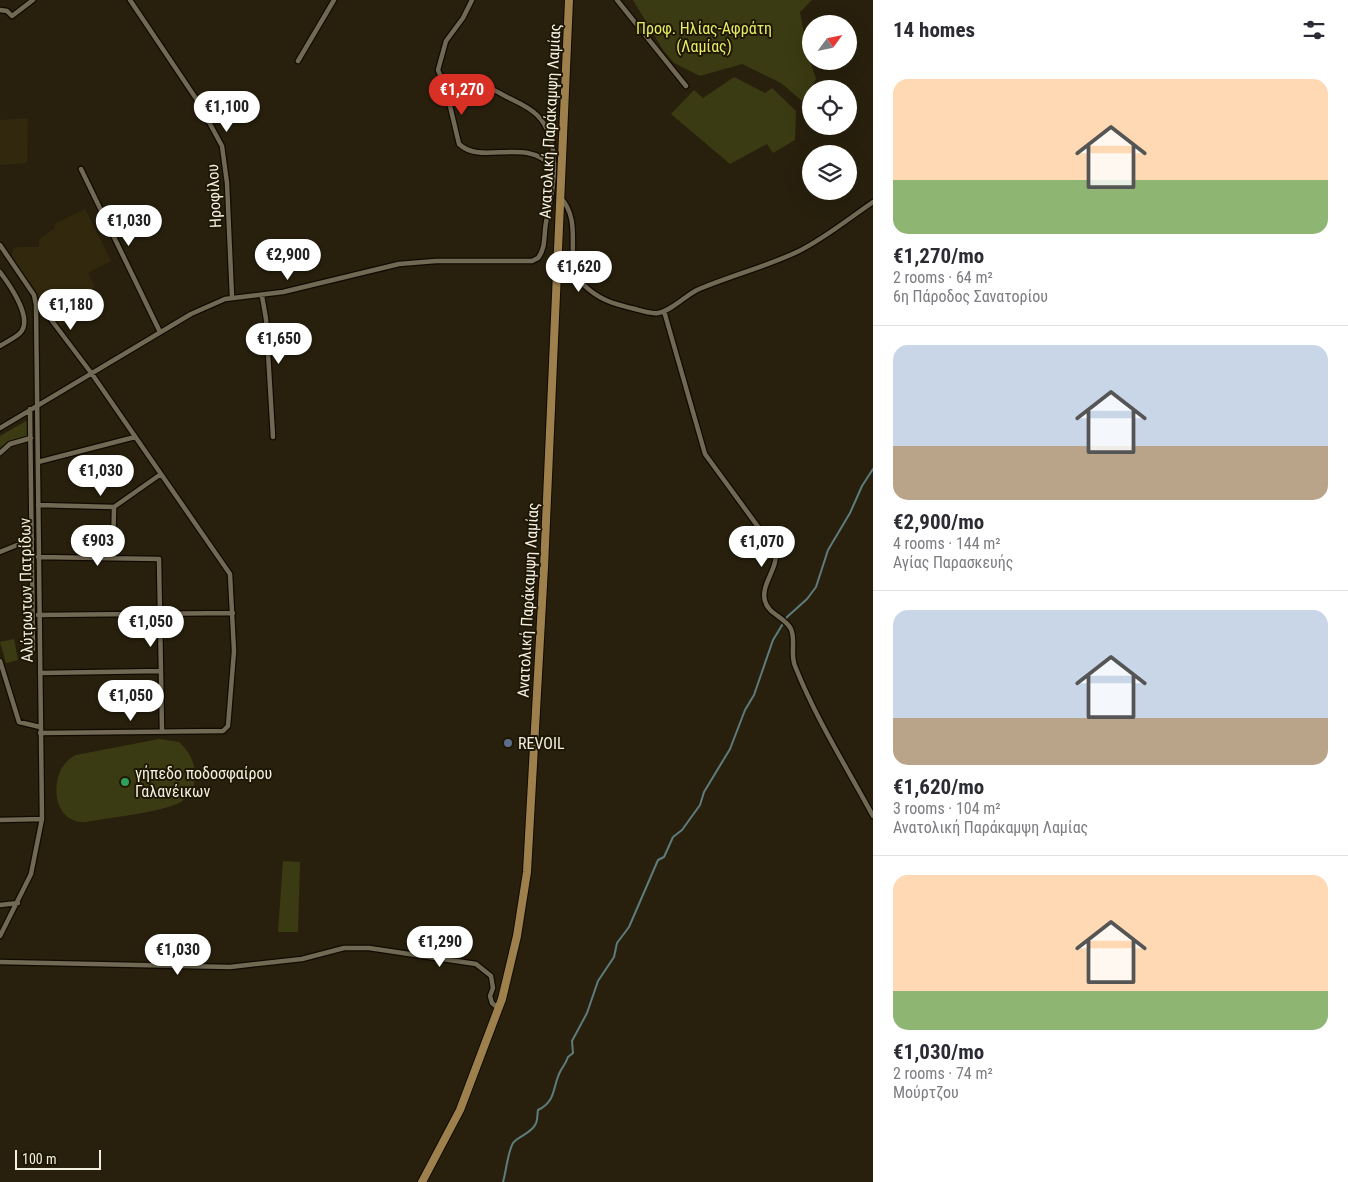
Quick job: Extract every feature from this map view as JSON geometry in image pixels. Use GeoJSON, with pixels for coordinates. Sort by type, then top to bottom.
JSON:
{"type":"FeatureCollection","features":[{"type":"Feature","properties":{"kind":"main road","name":"Ανατολική Παράκαμψη Λαμίας"},"geometry":{"type":"LineString","coordinates":[[422,1182],[460,1110],[499,1009],[517,936],[530,852],[569,0]]}},
{"type":"Feature","properties":{"kind":"street"},"geometry":{"type":"LineString","coordinates":[[0,10],[7,10],[12,16],[33,0]]}},
{"type":"Feature","properties":{"kind":"street","name":"Ηροφίλου"},"geometry":{"type":"LineString","coordinates":[[130,0],[197,100],[222,146],[227,183],[232,297]]}},
{"type":"Feature","properties":{"kind":"street"},"geometry":{"type":"LineString","coordinates":[[298,61],[334,0]]}},
{"type":"Feature","properties":{"kind":"street"},"geometry":{"type":"LineString","coordinates":[[472,0],[444,46],[438,72],[446,89],[457,140],[462,147],[476,153],[508,151],[539,156],[552,169],[561,170]]}},
{"type":"Feature","properties":{"kind":"street"},"geometry":{"type":"LineString","coordinates":[[617,0],[686,86]]}},
{"type":"Feature","properties":{"kind":"street"},"geometry":{"type":"LineString","coordinates":[[0,428],[205,306],[232,297],[262,296],[399,264],[436,261],[536,260],[541,254],[544,245],[545,226],[552,196],[553,144],[536,114],[482,83],[461,81],[442,83]]}},
{"type":"Feature","properties":{"kind":"street"},"geometry":{"type":"LineString","coordinates":[[80,169],[160,332]]}},
{"type":"Feature","properties":{"kind":"street"},"geometry":{"type":"LineString","coordinates":[[560,197],[567,204],[571,214],[574,235],[574,266],[583,283],[599,298],[609,303],[654,313],[664,311],[696,291],[813,244],[873,202]]}},
{"type":"Feature","properties":{"kind":"street","name":"Αλύτρωτων Πατρίδων"},"geometry":{"type":"LineString","coordinates":[[0,245],[34,295],[36,305],[38,615],[42,819],[32,868],[18,903],[0,936]]}},
{"type":"Feature","properties":{"kind":"street"},"geometry":{"type":"LineString","coordinates":[[0,272],[23,311],[22,332],[0,346]]}},
{"type":"Feature","properties":{"kind":"street"},"geometry":{"type":"LineString","coordinates":[[0,286],[7,282]]}},
{"type":"Feature","properties":{"kind":"street"},"geometry":{"type":"LineString","coordinates":[[262,296],[266,319],[273,437]]}},
{"type":"Feature","properties":{"kind":"street"},"geometry":{"type":"LineString","coordinates":[[36,305],[46,312],[92,374],[230,574],[234,662],[228,726],[223,731],[40,733]]}},
{"type":"Feature","properties":{"kind":"street"},"geometry":{"type":"LineString","coordinates":[[664,311],[705,454],[775,550],[775,559],[764,594],[766,605],[790,626],[793,639],[794,664],[817,718],[873,816]]}},
{"type":"Feature","properties":{"kind":"street"},"geometry":{"type":"LineString","coordinates":[[30,409],[33,650]]}},
{"type":"Feature","properties":{"kind":"street"},"geometry":{"type":"LineString","coordinates":[[38,462],[135,437]]}},
{"type":"Feature","properties":{"kind":"street"},"geometry":{"type":"LineString","coordinates":[[0,453],[10,444],[31,438]]}},
{"type":"Feature","properties":{"kind":"street"},"geometry":{"type":"LineString","coordinates":[[38,505],[114,507],[161,474]]}},
{"type":"Feature","properties":{"kind":"street"},"geometry":{"type":"LineString","coordinates":[[113,558],[114,507]]}},
{"type":"Feature","properties":{"kind":"street"},"geometry":{"type":"LineString","coordinates":[[0,552],[32,539]]}},
{"type":"Feature","properties":{"kind":"street"},"geometry":{"type":"LineString","coordinates":[[38,557],[157,558],[162,732]]}},
{"type":"Feature","properties":{"kind":"street"},"geometry":{"type":"LineString","coordinates":[[38,615],[233,612]]}},
{"type":"Feature","properties":{"kind":"street"},"geometry":{"type":"LineString","coordinates":[[0,661],[10,688],[14,712],[19,722],[40,727]]}},
{"type":"Feature","properties":{"kind":"street"},"geometry":{"type":"LineString","coordinates":[[40,673],[161,671]]}},
{"type":"Feature","properties":{"kind":"street"},"geometry":{"type":"LineString","coordinates":[[0,820],[42,819]]}},
{"type":"Feature","properties":{"kind":"street"},"geometry":{"type":"LineString","coordinates":[[0,905],[18,903]]}},
{"type":"Feature","properties":{"kind":"street"},"geometry":{"type":"LineString","coordinates":[[0,962],[230,967],[302,959],[344,948],[369,948],[476,964],[490,976],[493,988],[490,996],[492,1002],[499,1009]]}},
{"type":"Feature","properties":{"kind":"shaded area"},"geometry":{"type":"Polygon","coordinates":[[[28,118],[27,163],[0,165],[0,120],[28,118]]]}},
{"type":"Feature","properties":{"kind":"shaded area"},"geometry":{"type":"Polygon","coordinates":[[[85,209],[111,261],[88,273],[95,287],[88,291],[95,308],[58,328],[11,261],[13,249],[18,247],[39,247],[39,239],[54,229],[56,223],[85,209]]]}},
{"type":"Feature","properties":{"kind":"green space","name":"Προφ. Ηλίας-Αφράτη (Λαμίας)"},"geometry":{"type":"Polygon","coordinates":[[[633,0],[812,0],[800,12],[802,23],[802,70],[813,70],[816,79],[802,80],[802,101],[781,83],[742,64],[700,76],[674,63],[663,50],[633,0]]]}},
{"type":"Feature","properties":{"kind":"green space"},"geometry":{"type":"Polygon","coordinates":[[[734,77],[765,93],[772,88],[796,111],[795,140],[773,153],[767,144],[730,164],[671,114],[694,90],[703,98],[734,77]]]}},
{"type":"Feature","properties":{"kind":"green space"},"geometry":{"type":"Polygon","coordinates":[[[28,420],[29,437],[11,441],[0,449],[0,436],[28,420]]]}},
{"type":"Feature","properties":{"kind":"green space"},"geometry":{"type":"Polygon","coordinates":[[[14,639],[18,660],[6,663],[0,642],[14,639]]]}},
{"type":"Feature","properties":{"kind":"green space","name":"γήπεδο ποδοσφαίρου Γαλανέικων"},"geometry":{"type":"Polygon","coordinates":[[[159,739],[179,742],[193,761],[195,771],[194,784],[184,800],[162,809],[85,822],[73,820],[64,814],[56,794],[57,782],[67,761],[76,755],[159,739]]]}},
{"type":"Feature","properties":{"kind":"green space"},"geometry":{"type":"Polygon","coordinates":[[[283,861],[300,862],[298,932],[278,932],[283,861]]]}},
{"type":"Feature","properties":{"kind":"waterway"},"geometry":{"type":"LineString","coordinates":[[503,1182],[511,1147],[513,1143],[533,1128],[537,1122],[538,1110],[551,1098],[558,1076],[568,1057],[573,1053],[572,1041],[587,1013],[598,981],[614,957],[617,943],[629,927],[658,860],[664,857],[673,837],[682,830],[700,805],[704,792],[730,749],[745,710],[754,695],[773,640],[787,617],[807,599],[816,587],[828,550],[873,469]]}},
{"type":"Feature","properties":{"kind":"place","name":"REVOIL"},"geometry":{"type":"Point","coordinates":[508,743]}},
{"type":"Feature","properties":{"kind":"place","name":"γήπεδο ποδοσφαίρου Γαλανέικων"},"geometry":{"type":"Point","coordinates":[125,782]}}]}
